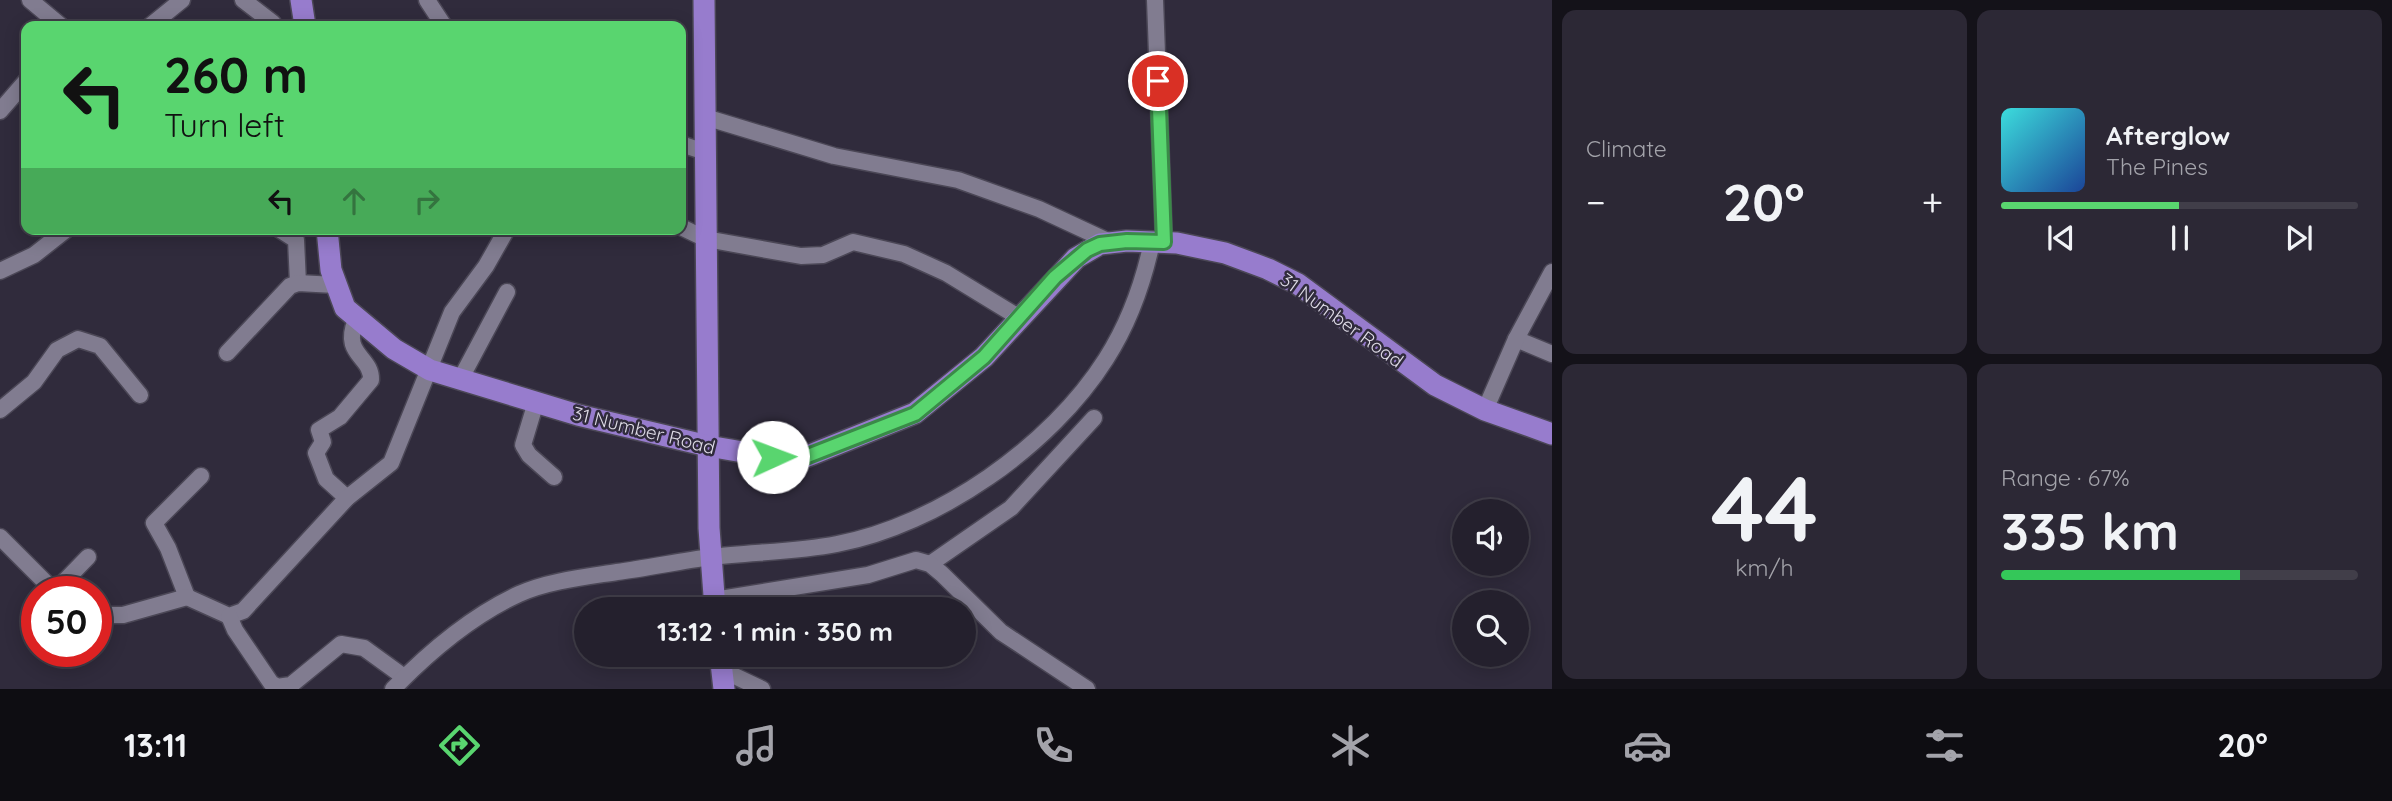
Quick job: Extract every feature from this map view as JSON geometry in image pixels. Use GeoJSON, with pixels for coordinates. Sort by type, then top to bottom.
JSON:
{"type":"FeatureCollection","features":[{"type":"Feature","properties":{"kind":"main road"},"geometry":{"type":"LineString","coordinates":[[301,0],[303,21]]}},
{"type":"Feature","properties":{"kind":"main road"},"geometry":{"type":"LineString","coordinates":[[704,0],[708,446],[710,559],[714,597]]}},
{"type":"Feature","properties":{"kind":"main road","name":"31 Number Road"},"geometry":{"type":"LineString","coordinates":[[328,235],[335,285],[345,308],[356,320],[394,349],[430,370],[536,402],[708,446],[795,461],[915,414],[984,357],[1018,317],[1076,258],[1087,250],[1112,243],[1165,242],[1224,253],[1283,275],[1413,371],[1485,410],[1552,434]]}},
{"type":"Feature","properties":{"kind":"street"},"geometry":{"type":"LineString","coordinates":[[30,0],[55,21]]}},
{"type":"Feature","properties":{"kind":"street"},"geometry":{"type":"LineString","coordinates":[[156,21],[182,0]]}},
{"type":"Feature","properties":{"kind":"street"},"geometry":{"type":"LineString","coordinates":[[243,0],[269,21]]}},
{"type":"Feature","properties":{"kind":"street"},"geometry":{"type":"LineString","coordinates":[[427,0],[441,21]]}},
{"type":"Feature","properties":{"kind":"street"},"geometry":{"type":"LineString","coordinates":[[112,615],[123,615],[187,597],[229,616],[242,641],[271,683],[277,687],[291,685],[341,644],[364,648],[398,683],[455,634],[520,593],[597,575],[838,544],[922,517],[965,492],[1016,455],[1056,418],[1105,360],[1165,242],[1155,0]]}},
{"type":"Feature","properties":{"kind":"street"},"geometry":{"type":"LineString","coordinates":[[0,111],[21,87]]}},
{"type":"Feature","properties":{"kind":"street"},"geometry":{"type":"LineString","coordinates":[[705,117],[834,156],[978,186],[1040,209],[1112,243]]}},
{"type":"Feature","properties":{"kind":"street"},"geometry":{"type":"LineString","coordinates":[[686,146],[705,152]]}},
{"type":"Feature","properties":{"kind":"street"},"geometry":{"type":"LineString","coordinates":[[686,229],[706,239],[811,257],[859,243],[933,266],[1018,317]]}},
{"type":"Feature","properties":{"kind":"street"},"geometry":{"type":"LineString","coordinates":[[0,271],[23,262],[59,235]]}},
{"type":"Feature","properties":{"kind":"street"},"geometry":{"type":"LineString","coordinates":[[288,235],[296,240],[298,283]]}},
{"type":"Feature","properties":{"kind":"street"},"geometry":{"type":"LineString","coordinates":[[229,616],[243,611],[347,498],[391,463],[430,370],[441,333],[504,235]]}},
{"type":"Feature","properties":{"kind":"street"},"geometry":{"type":"LineString","coordinates":[[1485,410],[1516,339],[1552,272]]}},
{"type":"Feature","properties":{"kind":"street"},"geometry":{"type":"LineString","coordinates":[[227,353],[286,288],[298,283],[335,285]]}},
{"type":"Feature","properties":{"kind":"street"},"geometry":{"type":"LineString","coordinates":[[460,380],[507,292]]}},
{"type":"Feature","properties":{"kind":"street"},"geometry":{"type":"LineString","coordinates":[[347,498],[326,479],[316,454],[323,442],[319,430],[340,417],[371,380],[370,371],[353,348],[351,339],[356,320]]}},
{"type":"Feature","properties":{"kind":"street"},"geometry":{"type":"LineString","coordinates":[[0,410],[34,382],[57,350],[78,339],[100,346],[140,395]]}},
{"type":"Feature","properties":{"kind":"street"},"geometry":{"type":"LineString","coordinates":[[1516,339],[1552,354]]}},
{"type":"Feature","properties":{"kind":"street"},"geometry":{"type":"LineString","coordinates":[[536,402],[523,445],[529,455],[554,477]]}},
{"type":"Feature","properties":{"kind":"street"},"geometry":{"type":"LineString","coordinates":[[930,564],[1011,508],[1094,418]]}},
{"type":"Feature","properties":{"kind":"street"},"geometry":{"type":"LineString","coordinates":[[187,597],[168,548],[154,523],[201,476]]}},
{"type":"Feature","properties":{"kind":"street"},"geometry":{"type":"LineString","coordinates":[[4,548],[37,576]]}},
{"type":"Feature","properties":{"kind":"street"},"geometry":{"type":"LineString","coordinates":[[70,576],[88,557]]}},
{"type":"Feature","properties":{"kind":"street"},"geometry":{"type":"LineString","coordinates":[[738,597],[868,575],[916,560],[930,564],[1001,632],[1087,689]]}},
{"type":"Feature","properties":{"kind":"street"},"geometry":{"type":"LineString","coordinates":[[722,671],[762,689]]}},
{"type":"Feature","properties":{"kind":"route"},"geometry":{"type":"LineString","coordinates":[[773,457],[795,461],[915,414],[984,357],[1055,277],[1087,250],[1100,244],[1127,241],[1164,242],[1158,81]]}}]}
